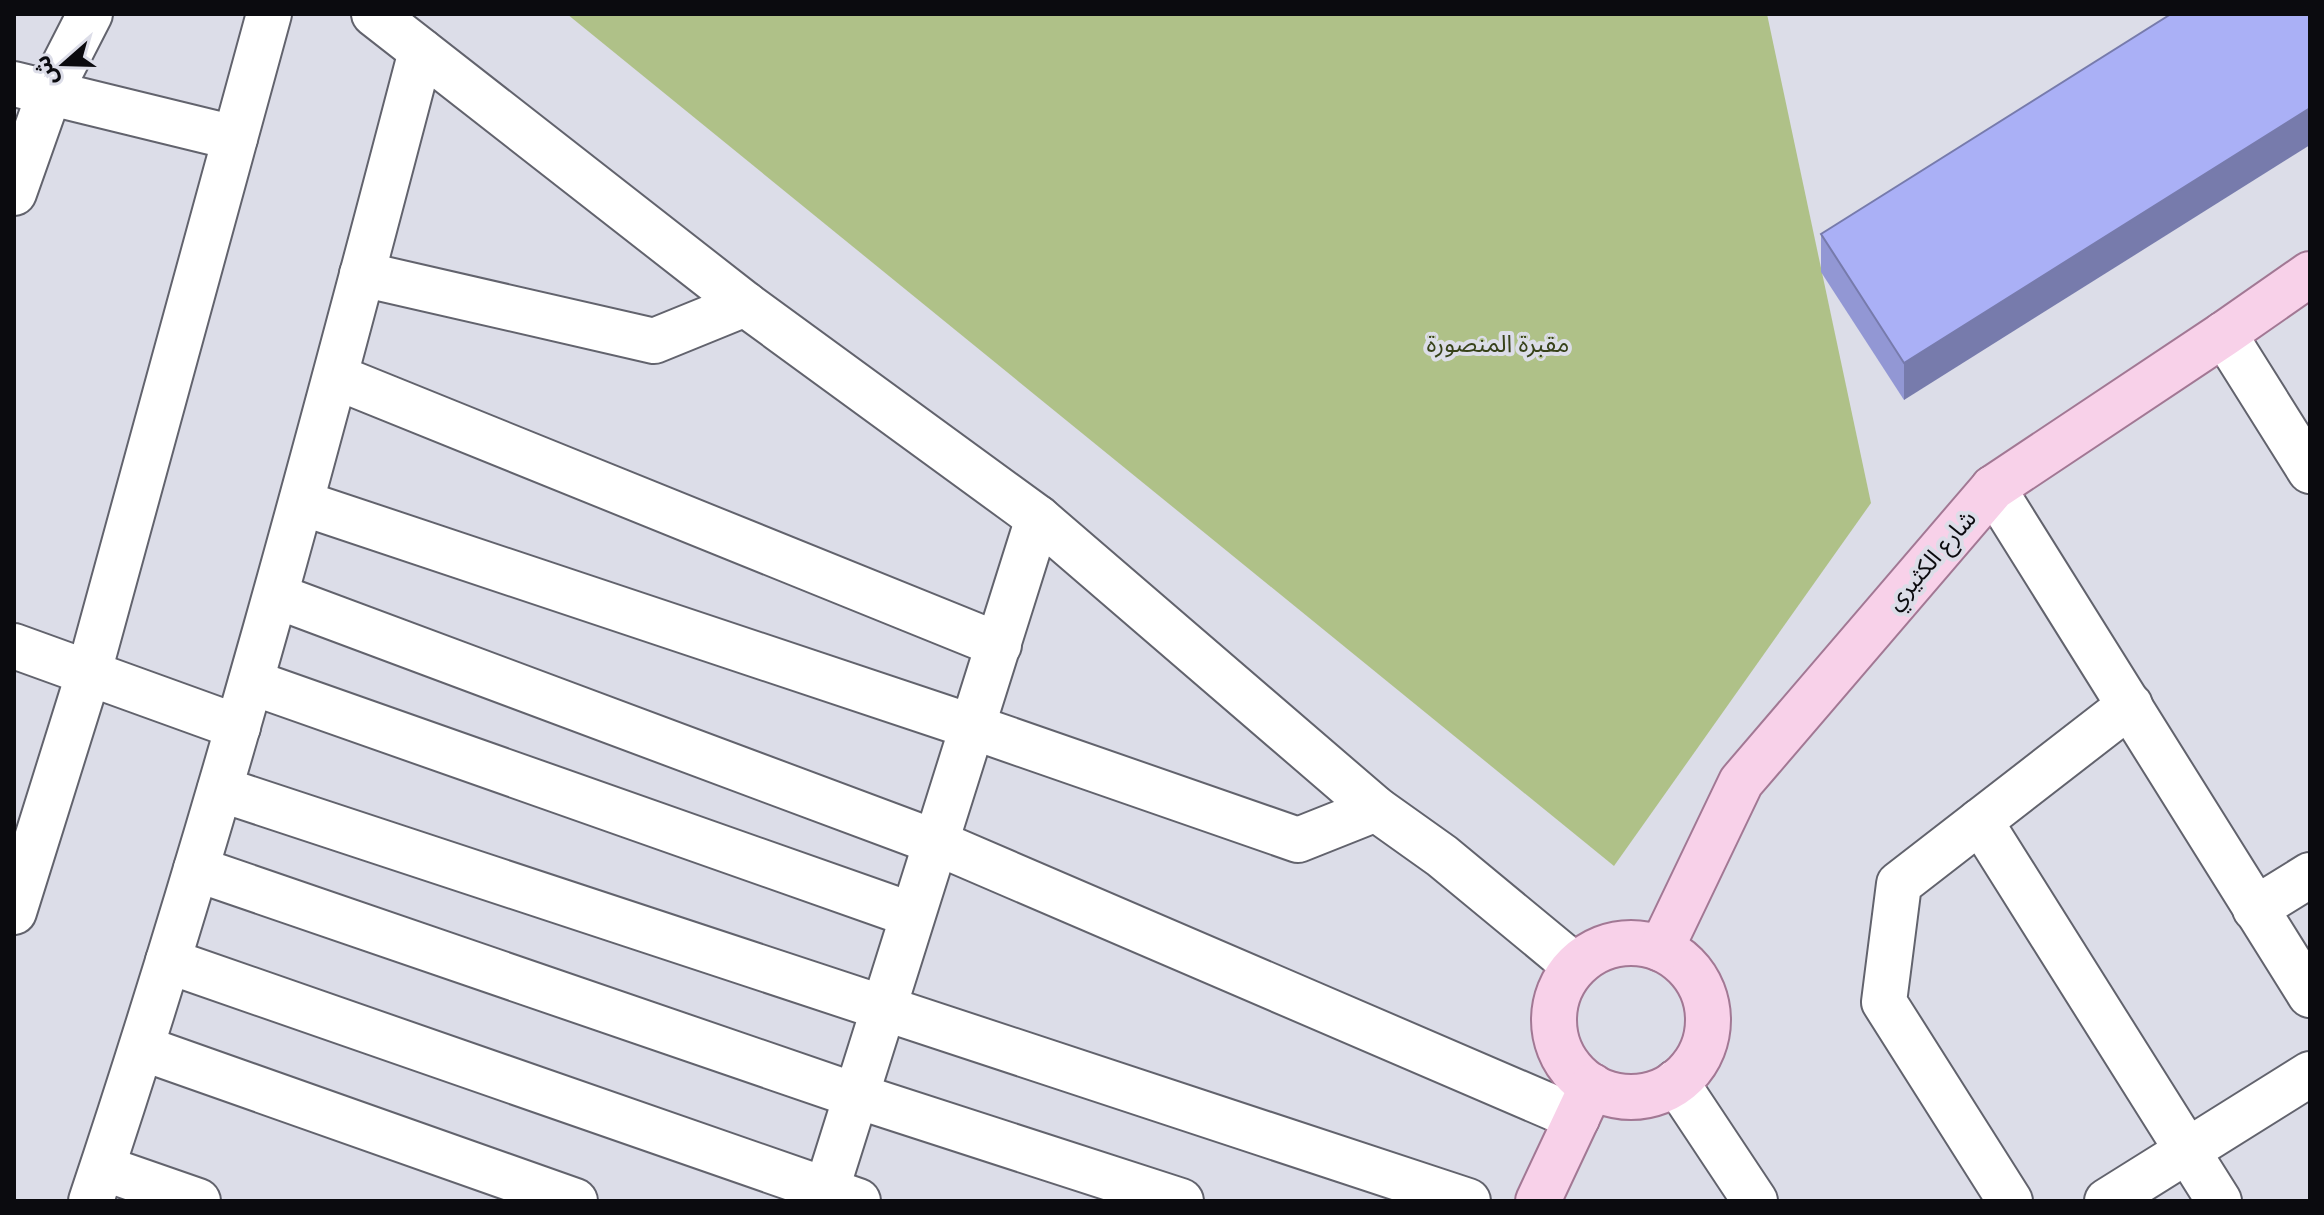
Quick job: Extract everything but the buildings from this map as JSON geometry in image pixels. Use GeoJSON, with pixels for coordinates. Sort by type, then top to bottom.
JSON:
{"type":"FeatureCollection","features":[{"type":"Feature","properties":{"kind":"main road","name":"شارع الكثيري"},"geometry":{"type":"LineString","coordinates":[[1661,949],[1741,782],[1993,488],[2310,274]]}},
{"type":"Feature","properties":{"kind":"main road"},"geometry":{"type":"LineString","coordinates":[[1538,1201],[1585,1102],[1577,1074],[1557,1040],[1554,1021],[1564,983],[1575,966],[1606,946],[1625,943],[1661,949],[1680,961],[1696,979],[1705,1000],[1708,1023],[1703,1046],[1693,1066],[1676,1082],[1657,1093],[1634,1097],[1613,1095],[1585,1102]]}},
{"type":"Feature","properties":{"kind":"street"},"geometry":{"type":"LineString","coordinates":[[14,912],[89,672],[269,14]]}},
{"type":"Feature","properties":{"kind":"street"},"geometry":{"type":"LineString","coordinates":[[374,14],[745,304],[1038,518],[1376,809],[1442,856],[1575,966]]}},
{"type":"Feature","properties":{"kind":"street"},"geometry":{"type":"LineString","coordinates":[[14,193],[31,89],[86,15]]}},
{"type":"Feature","properties":{"kind":"street"},"geometry":{"type":"LineString","coordinates":[[198,1201],[97,1184],[142,1048],[276,596],[421,51]]}},
{"type":"Feature","properties":{"kind":"street"},"geometry":{"type":"LineString","coordinates":[[31,89],[235,138]]}},
{"type":"Feature","properties":{"kind":"street"},"geometry":{"type":"LineString","coordinates":[[362,274],[654,341],[745,304]]}},
{"type":"Feature","properties":{"kind":"street"},"geometry":{"type":"LineString","coordinates":[[2224,334],[2310,471]]}},
{"type":"Feature","properties":{"kind":"street"},"geometry":{"type":"LineString","coordinates":[[336,377],[999,645]]}},
{"type":"Feature","properties":{"kind":"street"},"geometry":{"type":"LineString","coordinates":[[1993,488],[2310,995]]}},
{"type":"Feature","properties":{"kind":"street"},"geometry":{"type":"LineString","coordinates":[[302,503],[973,727],[1298,840],[1376,809]]}},
{"type":"Feature","properties":{"kind":"street"},"geometry":{"type":"LineString","coordinates":[[168,961],[836,1198],[857,1096],[1038,518]]}},
{"type":"Feature","properties":{"kind":"street"},"geometry":{"type":"LineString","coordinates":[[276,596],[935,842],[1585,1102]]}},
{"type":"Feature","properties":{"kind":"street"},"geometry":{"type":"LineString","coordinates":[[14,646],[238,727]]}},
{"type":"Feature","properties":{"kind":"street"},"geometry":{"type":"LineString","coordinates":[[251,682],[912,915]]}},
{"type":"Feature","properties":{"kind":"street"},"geometry":{"type":"LineString","coordinates":[[2010,1201],[1884,1002],[1899,884],[2130,705]]}},
{"type":"Feature","properties":{"kind":"street"},"geometry":{"type":"LineString","coordinates":[[220,789],[1468,1201]]}},
{"type":"Feature","properties":{"kind":"street"},"geometry":{"type":"LineString","coordinates":[[1980,821],[2219,1201]]}},
{"type":"Feature","properties":{"kind":"street"},"geometry":{"type":"LineString","coordinates":[[196,869],[857,1096],[1181,1201]]}},
{"type":"Feature","properties":{"kind":"street"},"geometry":{"type":"LineString","coordinates":[[2255,909],[2310,875]]}},
{"type":"Feature","properties":{"kind":"street"},"geometry":{"type":"LineString","coordinates":[[142,1048],[575,1201]]}},
{"type":"Feature","properties":{"kind":"street"},"geometry":{"type":"LineString","coordinates":[[2107,1201],[2310,1074]]}},
{"type":"Feature","properties":{"kind":"street"},"geometry":{"type":"LineString","coordinates":[[1676,1082],[1755,1201]]}},
{"type":"Feature","properties":{"kind":"green space","name":"مقبرة المنصورة"},"geometry":{"type":"Polygon","coordinates":[[[567,14],[1767,14],[1871,503],[1614,866],[567,14]]]}}]}
